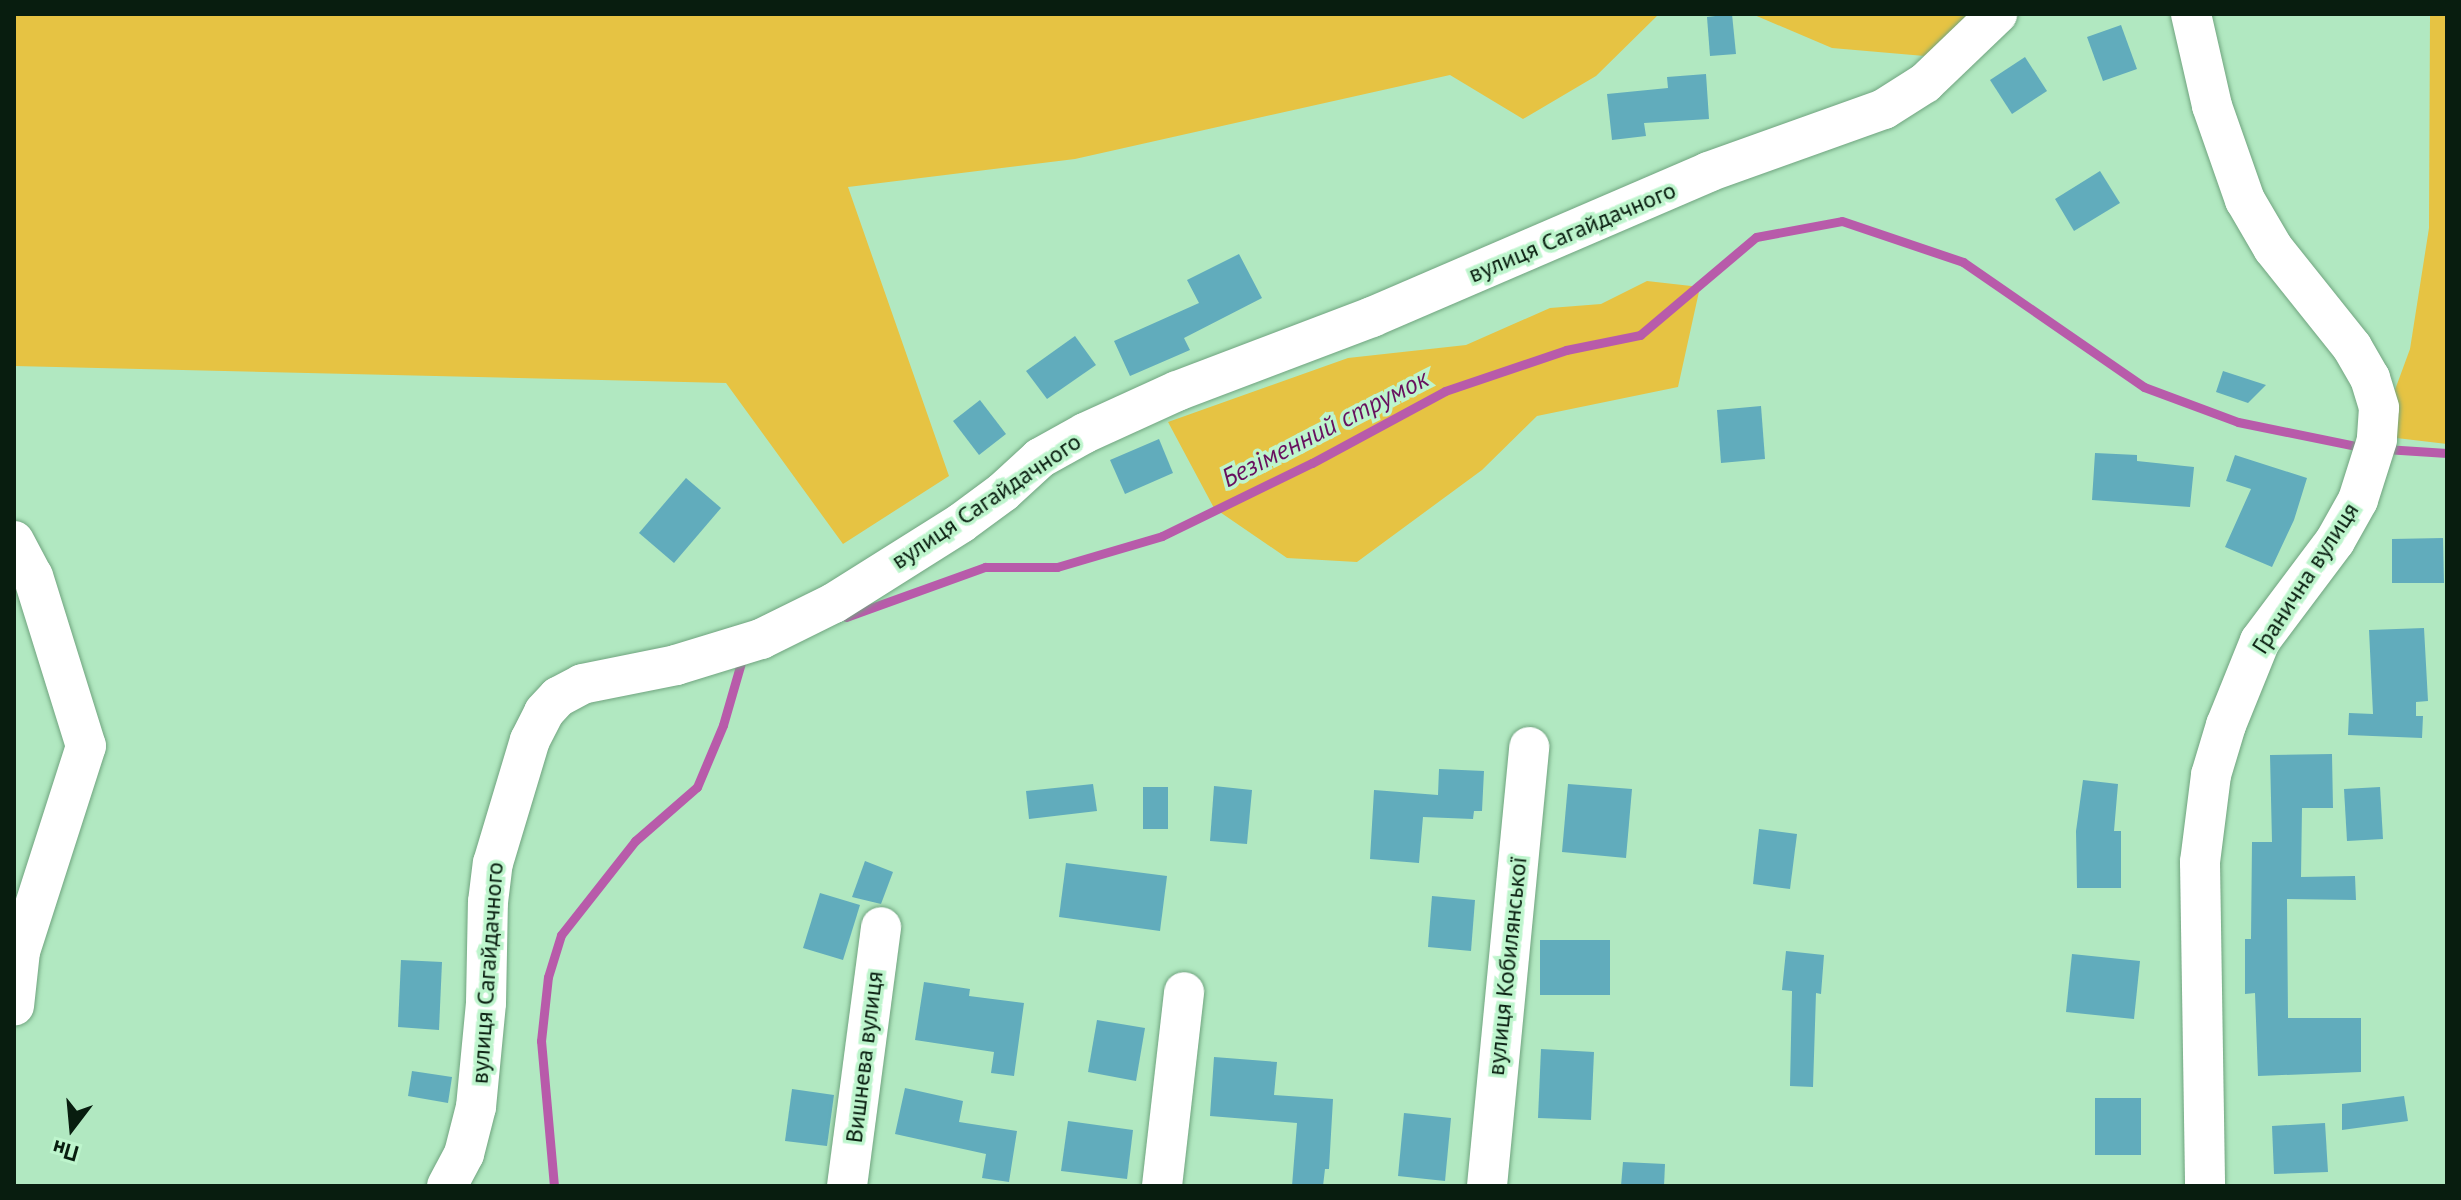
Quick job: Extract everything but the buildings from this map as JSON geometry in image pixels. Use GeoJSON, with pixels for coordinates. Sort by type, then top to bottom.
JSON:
{"type":"FeatureCollection","features":[{"type":"Feature","properties":{"kind":"street","name":"вулиця Сагайдачного"},"geometry":{"type":"LineString","coordinates":[[447,1186],[464,1154],[476,1107],[485,1025],[488,902],[493,863],[530,740],[544,712],[558,697],[582,684],[676,665],[761,639],[834,603],[961,523],[1003,492],[1040,458],[1085,433],[1177,391],[1372,317],[1708,172],[1884,109],[1925,83],[1997,14]]}},
{"type":"Feature","properties":{"kind":"street","name":"Гранична вулиця"},"geometry":{"type":"LineString","coordinates":[[2191,14],[2212,106],[2245,200],[2273,248],[2352,347],[2370,378],[2379,408],[2377,440],[2358,500],[2335,541],[2260,641],[2226,725],[2211,775],[2200,862],[2205,1186]]}},
{"type":"Feature","properties":{"kind":"street"},"geometry":{"type":"LineString","coordinates":[[14,541],[33,576],[86,746],[20,951],[14,1006]]}},
{"type":"Feature","properties":{"kind":"street","name":"вулиця Кобилянської"},"geometry":{"type":"LineString","coordinates":[[1487,1186],[1529,747]]}},
{"type":"Feature","properties":{"kind":"street","name":"Вишнева вулиця"},"geometry":{"type":"LineString","coordinates":[[847,1186],[881,927]]}},
{"type":"Feature","properties":{"kind":"street"},"geometry":{"type":"LineString","coordinates":[[1162,1186],[1184,992]]}},
{"type":"Feature","properties":{"kind":"shaded area"},"geometry":{"type":"Polygon","coordinates":[[[14,14],[1659,14],[1596,76],[1523,119],[1450,75],[1075,159],[848,187],[949,476],[843,544],[726,383],[14,366],[14,14]]]}},
{"type":"Feature","properties":{"kind":"shaded area"},"geometry":{"type":"Polygon","coordinates":[[[1752,14],[1969,14],[1936,57],[1832,48],[1752,14]]]}},
{"type":"Feature","properties":{"kind":"shaded area"},"geometry":{"type":"Polygon","coordinates":[[[2430,14],[2447,14],[2447,444],[2388,437],[2389,406],[2410,349],[2429,228],[2430,14]]]}},
{"type":"Feature","properties":{"kind":"shaded area"},"geometry":{"type":"Polygon","coordinates":[[[1647,281],[1700,287],[1678,387],[1537,416],[1482,470],[1357,562],[1287,558],[1214,508],[1168,422],[1348,358],[1466,345],[1550,308],[1601,304],[1647,281]]]}},
{"type":"Feature","properties":{"kind":"waterway","name":"Безіменний струмок"},"geometry":{"type":"LineString","coordinates":[[846,617],[985,567],[1057,567],[1162,536],[1312,463],[1445,391],[1566,350],[1640,335],[1756,237],[1842,221],[1963,262],[2144,387],[2238,422],[2366,448]]}},
{"type":"Feature","properties":{"kind":"waterway","name":"Безіменний струмок"},"geometry":{"type":"LineString","coordinates":[[2385,449],[2447,453]]}},
{"type":"Feature","properties":{"kind":"waterway","name":"Безіменний струмок"},"geometry":{"type":"LineString","coordinates":[[554,1186],[541,1041],[548,977],[561,935],[635,841],[697,787],[723,725],[742,659],[747,657]]}}]}
